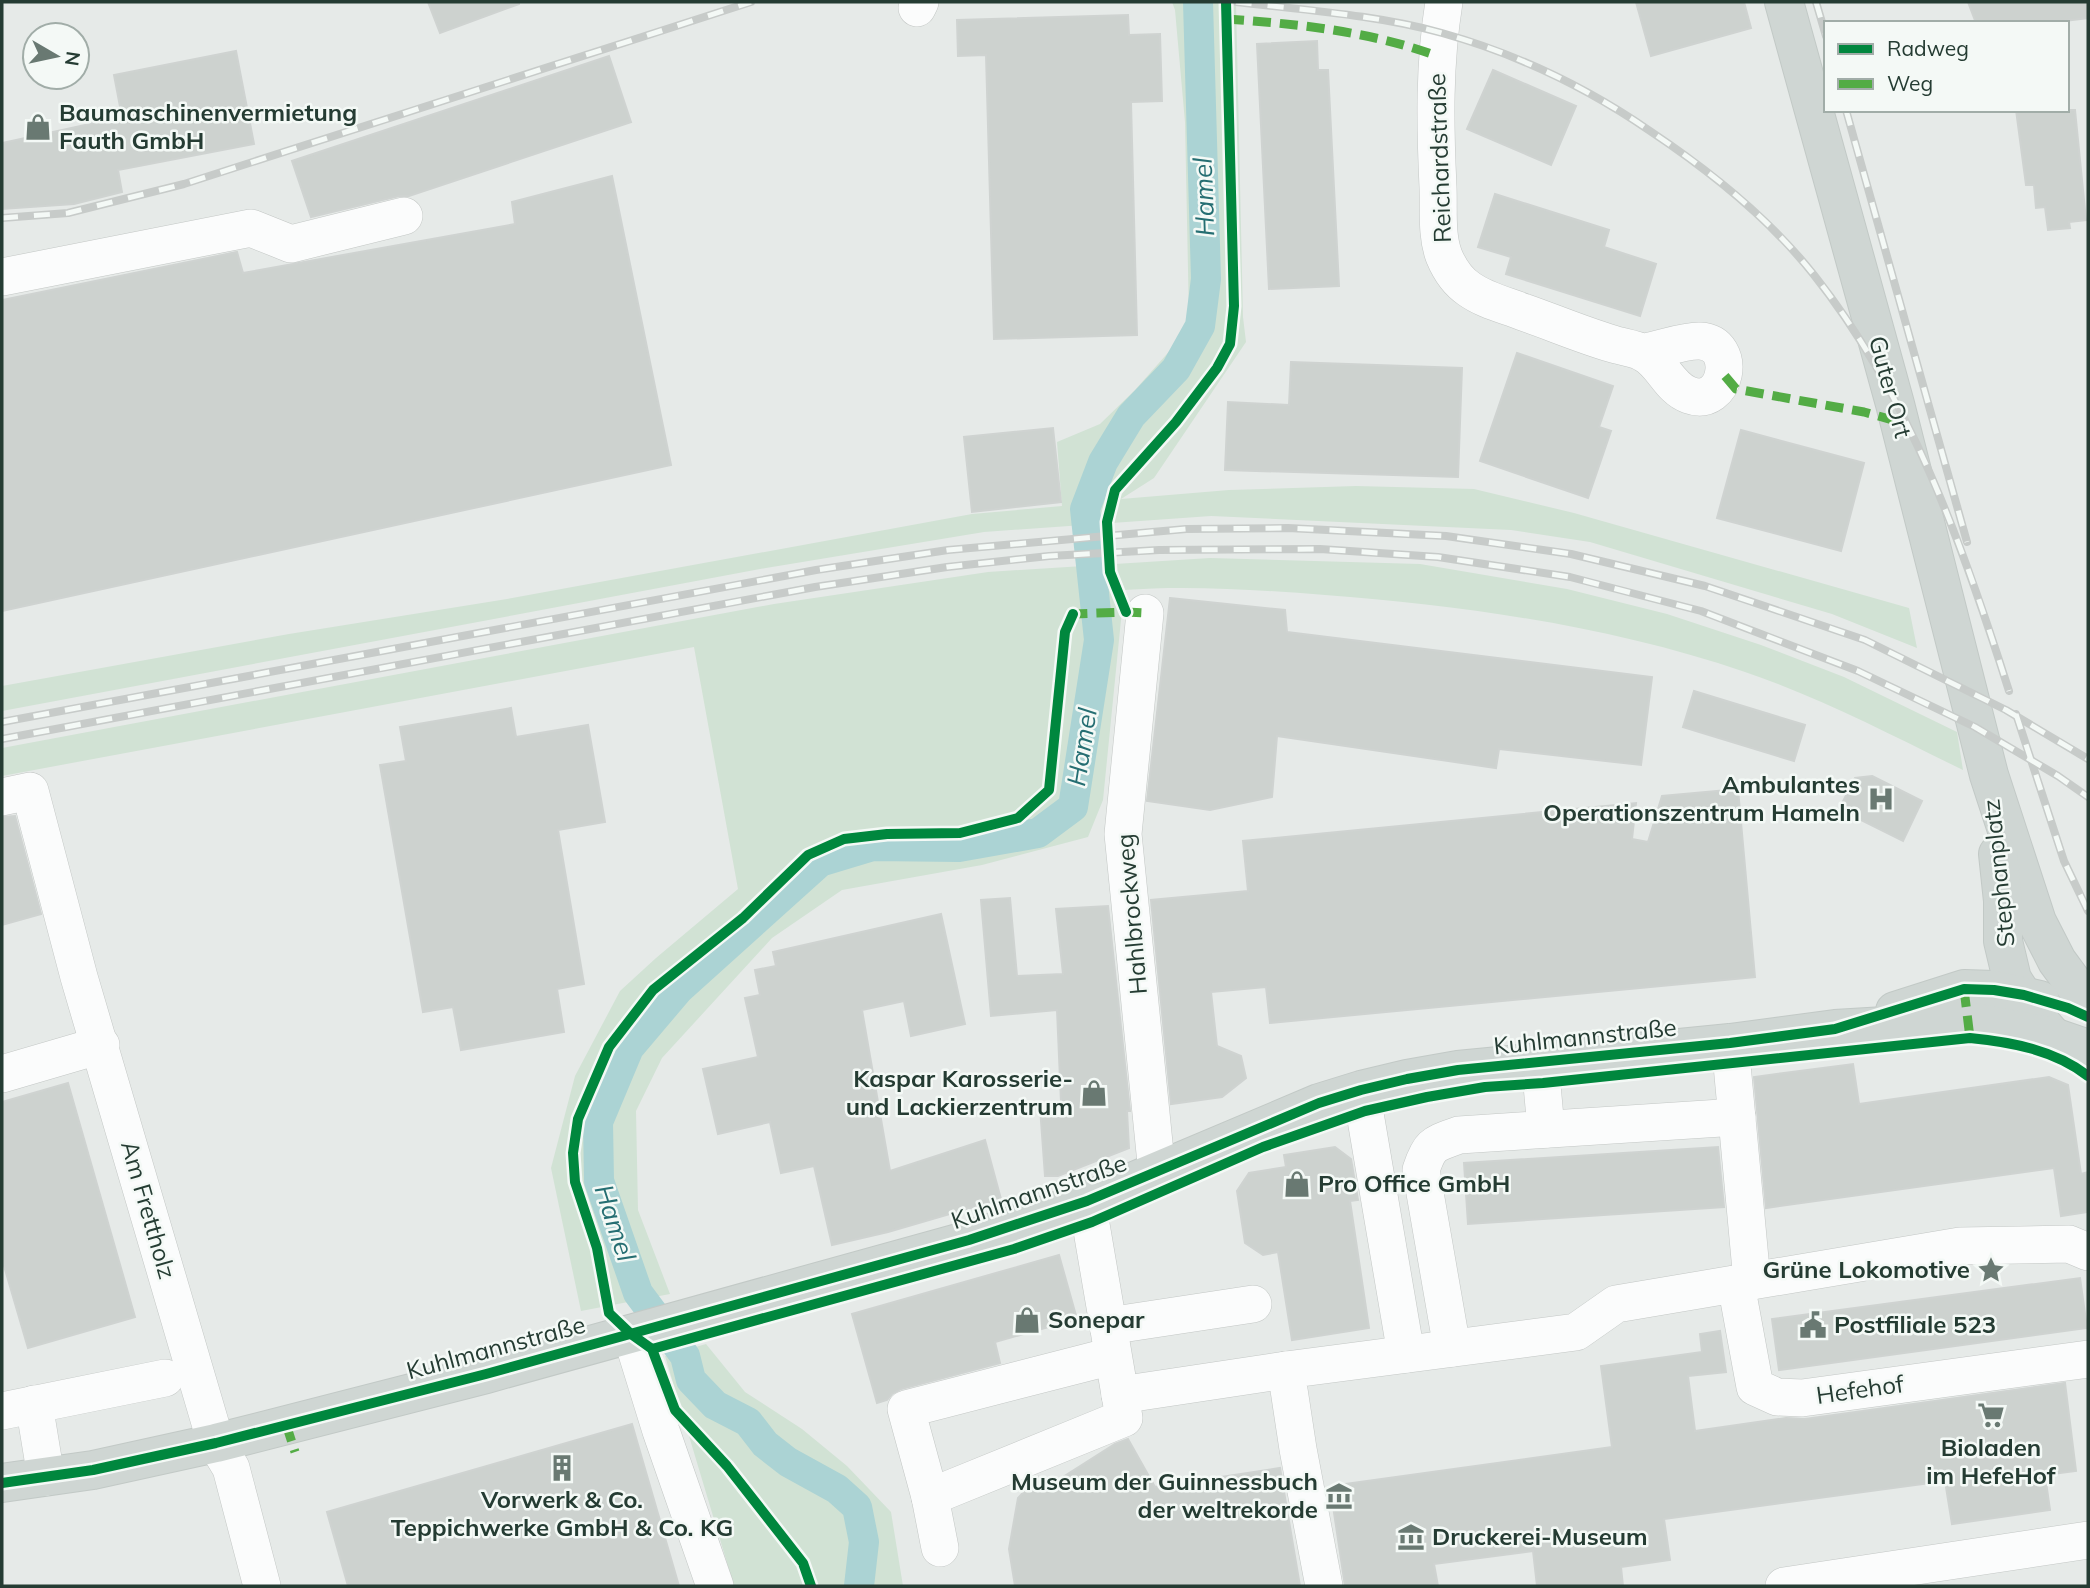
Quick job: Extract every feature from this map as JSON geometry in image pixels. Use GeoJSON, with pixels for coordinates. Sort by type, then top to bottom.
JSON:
{"type":"FeatureCollection","features":[{"type":"Feature","properties":{"kind":"main road","name":"Guter Ort"},"geometry":{"type":"LineString","coordinates":[[1784,2],[1895,404],[1989,775]]}},
{"type":"Feature","properties":{"kind":"main road","name":"Stephanplatz"},"geometry":{"type":"LineString","coordinates":[[1989,775],[2037,922],[2057,961],[2088,1003]]}},
{"type":"Feature","properties":{"kind":"main road","name":"Stephanplatz"},"geometry":{"type":"LineString","coordinates":[[1989,775],[2003,901],[2003,941],[2012,979],[2036,1017],[2071,1043]]}},
{"type":"Feature","properties":{"kind":"main road","name":"Stephanplatz"},"geometry":{"type":"LineString","coordinates":[[2024,995],[2035,977],[2039,963],[2037,922]]}},
{"type":"Feature","properties":{"kind":"main road"},"geometry":{"type":"LineString","coordinates":[[2003,941],[1966,1005],[2003,1009],[2024,995],[2088,1017]]}},
{"type":"Feature","properties":{"kind":"main road","name":"Kuhlmannstraße"},"geometry":{"type":"LineString","coordinates":[[2,1483],[93,1470],[216,1443],[473,1377],[969,1240],[1087,1201],[1157,1174],[1282,1118],[1361,1090],[1458,1070],[1730,1043],[1835,1029],[1966,1005],[2071,1043]]}},
{"type":"Feature","properties":{"kind":"street","name":"Reichardstraße"},"geometry":{"type":"LineString","coordinates":[[1444,2],[1434,106],[1440,232],[1444,254],[1454,276],[1469,290],[1489,300],[1611,344],[1643,352]]}},
{"type":"Feature","properties":{"kind":"street"},"geometry":{"type":"LineString","coordinates":[[2,277],[251,228],[290,244],[404,216]]}},
{"type":"Feature","properties":{"kind":"street","name":"Hahlbrockweg"},"geometry":{"type":"LineString","coordinates":[[1145,613],[1123,834],[1157,1174]]}},
{"type":"Feature","properties":{"kind":"street","name":"Am Frettholz"},"geometry":{"type":"LineString","coordinates":[[2,797],[30,791],[79,977],[216,1443],[231,1468],[262,1586]]}},
{"type":"Feature","properties":{"kind":"street"},"geometry":{"type":"LineString","coordinates":[[1730,1043],[1737,1117],[1744,1282]]}},
{"type":"Feature","properties":{"kind":"street"},"geometry":{"type":"LineString","coordinates":[[2,1074],[101,1045]]}},
{"type":"Feature","properties":{"kind":"street"},"geometry":{"type":"LineString","coordinates":[[1540,1063],[1546,1129]]}},
{"type":"Feature","properties":{"kind":"street"},"geometry":{"type":"LineString","coordinates":[[1361,1090],[1406,1354]]}},
{"type":"Feature","properties":{"kind":"street"},"geometry":{"type":"LineString","coordinates":[[1452,1348],[1421,1170],[1427,1152],[1435,1144],[1459,1135],[1737,1117]]}},
{"type":"Feature","properties":{"kind":"street"},"geometry":{"type":"LineString","coordinates":[[1087,1201],[1122,1407]]}},
{"type":"Feature","properties":{"kind":"street"},"geometry":{"type":"LineString","coordinates":[[930,1497],[1122,1407],[1286,1370],[1576,1332],[1616,1304],[1960,1246],[2069,1244],[2088,1252]]}},
{"type":"Feature","properties":{"kind":"street","name":"Hefehof"},"geometry":{"type":"LineString","coordinates":[[1744,1282],[1755,1387],[1777,1397],[1802,1398],[2079,1360]]}},
{"type":"Feature","properties":{"kind":"street"},"geometry":{"type":"LineString","coordinates":[[940,1548],[930,1497],[906,1409],[1110,1341],[1253,1304]]}},
{"type":"Feature","properties":{"kind":"street"},"geometry":{"type":"LineString","coordinates":[[639,1331],[661,1431],[715,1586]]}},
{"type":"Feature","properties":{"kind":"street"},"geometry":{"type":"LineString","coordinates":[[1286,1370],[1297,1449],[1324,1586]]}},
{"type":"Feature","properties":{"kind":"street"},"geometry":{"type":"LineString","coordinates":[[46,1477],[18,1408],[165,1378]]}},
{"type":"Feature","properties":{"kind":"street"},"geometry":{"type":"LineString","coordinates":[[1784,1586],[2088,1540]]}},
{"type":"Feature","properties":{"kind":"green space"},"geometry":{"type":"Polygon","coordinates":[[[1172,2],[1236,2],[1243,317],[1246,342],[1154,478],[1121,499],[1229,490],[1356,486],[1474,489],[1574,513],[1909,608],[1917,648],[1832,614],[1590,542],[1511,530],[1211,516],[984,532],[766,568],[2,711],[2,686],[289,634],[507,599],[972,514],[1062,506],[1057,442],[1100,424],[1135,390],[1181,338],[1189,319],[1185,122],[1175,10],[1172,2]]]}},
{"type":"Feature","properties":{"kind":"green space"},"geometry":{"type":"Polygon","coordinates":[[[1210,558],[1420,564],[1567,589],[1667,614],[1761,645],[1844,677],[1957,732],[1963,770],[1856,718],[1773,682],[1694,656],[1590,630],[1432,605],[1300,593],[1174,588],[1124,590],[1103,800],[1088,837],[982,865],[842,890],[772,938],[662,1058],[636,1111],[638,1210],[670,1294],[581,1311],[551,1168],[575,1076],[620,991],[738,889],[694,647],[2,776],[2,748],[774,604],[988,572],[1210,558]]]}},
{"type":"Feature","properties":{"kind":"green space"},"geometry":{"type":"Polygon","coordinates":[[[706,1344],[745,1392],[802,1429],[847,1466],[891,1512],[903,1586],[734,1586],[665,1356],[706,1344]]]}},
{"type":"Feature","properties":{"kind":"building"},"geometry":{"type":"Polygon","coordinates":[[[428,2],[519,2],[519,4],[440,33],[428,2]]]}},
{"type":"Feature","properties":{"kind":"building"},"geometry":{"type":"Polygon","coordinates":[[[1636,2],[1744,2],[1751,28],[1651,56],[1636,2]]]}},
{"type":"Feature","properties":{"kind":"building"},"geometry":{"type":"Polygon","coordinates":[[[1968,2],[2088,2],[2088,18],[2064,21],[1975,21],[1968,2]]]}},
{"type":"Feature","properties":{"kind":"building"},"geometry":{"type":"Polygon","coordinates":[[[1128,15],[1129,35],[1160,34],[1162,101],[1131,102],[1137,335],[994,339],[986,55],[958,56],[957,20],[1128,15]]]}},
{"type":"Feature","properties":{"kind":"building"},"geometry":{"type":"Polygon","coordinates":[[[1317,41],[1318,70],[1328,70],[1339,286],[1269,289],[1257,44],[1317,41]]]}},
{"type":"Feature","properties":{"kind":"building"},"geometry":{"type":"Polygon","coordinates":[[[236,51],[254,144],[118,170],[122,192],[74,204],[2,209],[2,143],[122,117],[114,75],[236,51]]]}},
{"type":"Feature","properties":{"kind":"building"},"geometry":{"type":"Polygon","coordinates":[[[609,56],[631,122],[409,196],[311,217],[292,161],[609,56]]]}},
{"type":"Feature","properties":{"kind":"building"},"geometry":{"type":"Polygon","coordinates":[[[1493,70],[1576,106],[1551,165],[1467,129],[1493,70]]]}},
{"type":"Feature","properties":{"kind":"building"},"geometry":{"type":"Polygon","coordinates":[[[2075,110],[2086,220],[2069,222],[2070,228],[2048,230],[2045,207],[2036,208],[2034,185],[2026,185],[2016,112],[2075,110]]]}},
{"type":"Feature","properties":{"kind":"building"},"geometry":{"type":"Polygon","coordinates":[[[612,176],[671,465],[2,611],[2,300],[237,252],[243,273],[515,224],[512,202],[612,176]]]}},
{"type":"Feature","properties":{"kind":"building"},"geometry":{"type":"Polygon","coordinates":[[[1495,194],[1609,230],[1604,247],[1656,264],[1640,316],[1506,274],[1511,257],[1478,247],[1495,194]]]}},
{"type":"Feature","properties":{"kind":"building"},"geometry":{"type":"Polygon","coordinates":[[[1517,353],[1613,386],[1599,427],[1611,431],[1588,498],[1480,461],[1517,353]]]}},
{"type":"Feature","properties":{"kind":"building"},"geometry":{"type":"Polygon","coordinates":[[[1291,362],[1462,368],[1458,477],[1225,470],[1228,402],[1289,405],[1291,362]]]}},
{"type":"Feature","properties":{"kind":"building"},"geometry":{"type":"Polygon","coordinates":[[[1053,428],[1061,502],[972,512],[964,437],[1053,428]]]}},
{"type":"Feature","properties":{"kind":"building"},"geometry":{"type":"Polygon","coordinates":[[[1741,430],[1864,463],[1841,551],[1717,518],[1741,430]]]}},
{"type":"Feature","properties":{"kind":"building"},"geometry":{"type":"Polygon","coordinates":[[[1170,598],[1285,610],[1287,632],[1652,677],[1641,765],[1499,749],[1496,768],[1277,736],[1272,797],[1210,810],[1147,801],[1170,598]]]}},
{"type":"Feature","properties":{"kind":"building"},"geometry":{"type":"Polygon","coordinates":[[[1694,691],[1805,725],[1794,761],[1683,727],[1694,691]]]}},
{"type":"Feature","properties":{"kind":"building"},"geometry":{"type":"Polygon","coordinates":[[[511,708],[516,737],[588,725],[605,822],[558,830],[584,984],[557,989],[564,1032],[461,1050],[453,1007],[423,1012],[380,765],[406,761],[400,727],[511,708]]]}},
{"type":"Feature","properties":{"kind":"building"},"geometry":{"type":"Polygon","coordinates":[[[1872,776],[1922,801],[1903,841],[1839,809],[1855,778],[1872,776]]]}},
{"type":"Feature","properties":{"kind":"building"},"geometry":{"type":"Polygon","coordinates":[[[1738,789],[1755,977],[1270,1023],[1266,987],[1211,992],[1217,1046],[1241,1056],[1246,1078],[1222,1097],[1171,1104],[1151,900],[1248,891],[1243,841],[1636,803],[1632,839],[1648,842],[1662,796],[1738,789]]]}},
{"type":"Feature","properties":{"kind":"building"},"geometry":{"type":"Polygon","coordinates":[[[15,816],[41,914],[2,925],[2,817],[15,816]]]}},
{"type":"Feature","properties":{"kind":"building"},"geometry":{"type":"Polygon","coordinates":[[[1010,898],[1017,976],[1063,974],[1056,909],[1108,906],[1130,1111],[1127,1111],[1129,1148],[1058,1176],[1045,1176],[1040,1107],[1061,1102],[1057,1010],[991,1016],[981,900],[1010,898]]]}},
{"type":"Feature","properties":{"kind":"building"},"geometry":{"type":"Polygon","coordinates":[[[941,914],[965,1024],[911,1036],[904,1001],[862,1010],[890,1171],[985,1140],[1001,1199],[888,1232],[832,1245],[814,1166],[781,1173],[770,1122],[718,1134],[703,1069],[758,1057],[745,998],[760,995],[755,970],[776,966],[773,952],[941,914]]]}},
{"type":"Feature","properties":{"kind":"building"},"geometry":{"type":"Polygon","coordinates":[[[1853,1064],[1859,1104],[2049,1077],[2068,1085],[2081,1174],[2088,1172],[2088,1212],[2061,1216],[2054,1168],[1766,1208],[1754,1077],[1853,1064]]]}},
{"type":"Feature","properties":{"kind":"building"},"geometry":{"type":"Polygon","coordinates":[[[68,1083],[135,1317],[28,1348],[2,1259],[2,1102],[68,1083]]]}},
{"type":"Feature","properties":{"kind":"building"},"geometry":{"type":"Polygon","coordinates":[[[1335,1147],[1351,1159],[1358,1200],[1350,1201],[1369,1328],[1292,1340],[1278,1252],[1263,1255],[1245,1243],[1237,1191],[1249,1173],[1286,1167],[1284,1155],[1335,1147]]]}},
{"type":"Feature","properties":{"kind":"building"},"geometry":{"type":"Polygon","coordinates":[[[1718,1147],[1724,1207],[1468,1224],[1464,1163],[1718,1147]]]}},
{"type":"Feature","properties":{"kind":"building"},"geometry":{"type":"Polygon","coordinates":[[[1059,1255],[1077,1319],[995,1342],[1000,1363],[901,1389],[887,1400],[877,1403],[852,1314],[1059,1255]]]}},
{"type":"Feature","properties":{"kind":"building"},"geometry":{"type":"Polygon","coordinates":[[[2080,1278],[2087,1328],[1779,1370],[1772,1319],[2080,1278]]]}},
{"type":"Feature","properties":{"kind":"building"},"geometry":{"type":"Polygon","coordinates":[[[1720,1331],[1726,1372],[1688,1376],[1695,1431],[1786,1418],[1805,1419],[2065,1383],[2076,1471],[2045,1475],[2050,1510],[1952,1524],[1945,1481],[1664,1519],[1670,1560],[1621,1567],[1623,1586],[1537,1586],[1533,1551],[1434,1564],[1438,1586],[1345,1586],[1330,1486],[1612,1447],[1601,1366],[1702,1352],[1700,1334],[1720,1331]]]}},
{"type":"Feature","properties":{"kind":"building","name":"Vorwerk & Co. Teppichwerke GmbH & Co. KG"},"geometry":{"type":"Polygon","coordinates":[[[632,1424],[679,1586],[348,1586],[327,1512],[632,1424]]]}},
{"type":"Feature","properties":{"kind":"building"},"geometry":{"type":"Polygon","coordinates":[[[1128,1439],[1155,1487],[1280,1468],[1300,1586],[1015,1586],[1009,1549],[1018,1498],[1038,1477],[1044,1489],[1115,1444],[1128,1439]]]}},
{"type":"Feature","properties":{"kind":"waterway","name":"Hamel"},"geometry":{"type":"LineString","coordinates":[[859,1586],[864,1542],[857,1507],[837,1489],[788,1462],[765,1444],[748,1422],[715,1405],[691,1380],[685,1356],[638,1293],[599,1181],[598,1122],[629,1048],[679,989],[820,862],[873,846],[959,847],[1038,833],[1073,807],[1099,640],[1085,509],[1103,462],[1131,416],[1176,369],[1200,326],[1206,279],[1198,2]]}},
{"type":"Feature","properties":{"kind":"railway"},"geometry":{"type":"LineString","coordinates":[[2,218],[68,213],[184,184],[751,2]]}},
{"type":"Feature","properties":{"kind":"railway"},"geometry":{"type":"LineString","coordinates":[[1236,2],[1392,22],[1442,33],[1497,51],[1550,73],[1626,115],[1695,162],[1738,197],[1778,234],[1814,275],[1879,371],[1906,422],[1952,528],[2009,691]]}},
{"type":"Feature","properties":{"kind":"railway"},"geometry":{"type":"LineString","coordinates":[[1816,2],[1824,29]]}},
{"type":"Feature","properties":{"kind":"railway"},"geometry":{"type":"LineString","coordinates":[[1847,112],[1967,542]]}},
{"type":"Feature","properties":{"kind":"railway"},"geometry":{"type":"LineString","coordinates":[[2,722],[816,570],[948,550],[1186,529],[1288,528],[1446,536],[1571,554],[1705,586],[1865,640],[2006,710],[2088,759]]}},
{"type":"Feature","properties":{"kind":"railway"},"geometry":{"type":"LineString","coordinates":[[2,739],[815,587],[947,567],[1049,556],[1159,550],[1320,549],[1438,557],[1570,577],[1701,611],[1858,671],[1975,727],[2088,797]]}},
{"type":"Feature","properties":{"kind":"railway"},"geometry":{"type":"LineString","coordinates":[[2016,714],[2064,861],[2088,911]]}},
{"type":"Feature","properties":{"kind":"marked path"},"geometry":{"type":"LineString","coordinates":[[1226,19],[1333,30],[1385,40],[1437,56]]}},
{"type":"Feature","properties":{"kind":"marked path"},"geometry":{"type":"LineString","coordinates":[[1725,376],[1736,389],[1864,412],[1900,422]]}},
{"type":"Feature","properties":{"kind":"marked path"},"geometry":{"type":"LineString","coordinates":[[1071,617],[1073,614],[1145,613]]}},
{"type":"Feature","properties":{"kind":"marked path"},"geometry":{"type":"LineString","coordinates":[[1964,989],[1970,1038]]}},
{"type":"Feature","properties":{"kind":"marked path"},"geometry":{"type":"LineString","coordinates":[[286,1424],[295,1452]]}},
{"type":"Feature","properties":{"kind":"cycle path"},"geometry":{"type":"LineString","coordinates":[[1126,612],[1110,572],[1107,522],[1115,490],[1176,422],[1217,368],[1230,344],[1234,306],[1226,2]]}},
{"type":"Feature","properties":{"kind":"cycle path"},"geometry":{"type":"LineString","coordinates":[[811,1586],[803,1563],[727,1466],[675,1410],[652,1349],[609,1313],[597,1248],[575,1182],[573,1153],[578,1119],[609,1047],[653,990],[743,918],[808,855],[844,839],[887,834],[960,833],[1018,818],[1049,790],[1065,632],[1073,614]]}},
{"type":"Feature","properties":{"kind":"cycle path"},"geometry":{"type":"LineString","coordinates":[[2,1483],[93,1470],[216,1443],[486,1374],[969,1240],[1087,1201],[1319,1103],[1407,1079],[1458,1070],[1730,1043],[1835,1029],[1964,989],[2024,995],[2088,1017]]}},
{"type":"Feature","properties":{"kind":"cycle path"},"geometry":{"type":"LineString","coordinates":[[652,1349],[1014,1249],[1092,1222],[1263,1147],[1365,1111],[1427,1097],[1485,1087],[1970,1038],[2032,1049],[2061,1060],[2088,1076]]}},
{"type":"Feature","properties":{"kind":"place","name":"Baumaschinenvermietung Fauth GmbH"},"geometry":{"type":"Point","coordinates":[38,127]}},
{"type":"Feature","properties":{"kind":"place","name":"Ambulantes Operationszentrum Hameln"},"geometry":{"type":"Point","coordinates":[1881,799]}},
{"type":"Feature","properties":{"kind":"place","name":"Kaspar Karosserie- und Lackierzentrum"},"geometry":{"type":"Point","coordinates":[1094,1093]}},
{"type":"Feature","properties":{"kind":"place","name":"Pro Office GmbH"},"geometry":{"type":"Point","coordinates":[1297,1184]}},
{"type":"Feature","properties":{"kind":"place","name":"Grüne Lokomotive"},"geometry":{"type":"Point","coordinates":[1991,1270]}},
{"type":"Feature","properties":{"kind":"place","name":"Sonepar"},"geometry":{"type":"Point","coordinates":[1027,1320]}},
{"type":"Feature","properties":{"kind":"place","name":"Postfiliale 523"},"geometry":{"type":"Point","coordinates":[1813,1325]}},
{"type":"Feature","properties":{"kind":"place","name":"Bioladen im HefeHof"},"geometry":{"type":"Point","coordinates":[1991,1415]}},
{"type":"Feature","properties":{"kind":"place","name":"Vorwerk & Co. Teppichwerke GmbH & Co. KG"},"geometry":{"type":"Point","coordinates":[562,1468]}},
{"type":"Feature","properties":{"kind":"place","name":"Museum der Guinnessbuch der weltrekorde"},"geometry":{"type":"Point","coordinates":[1339,1496]}},
{"type":"Feature","properties":{"kind":"place","name":"Druckerei-Museum"},"geometry":{"type":"Point","coordinates":[1411,1537]}}]}
